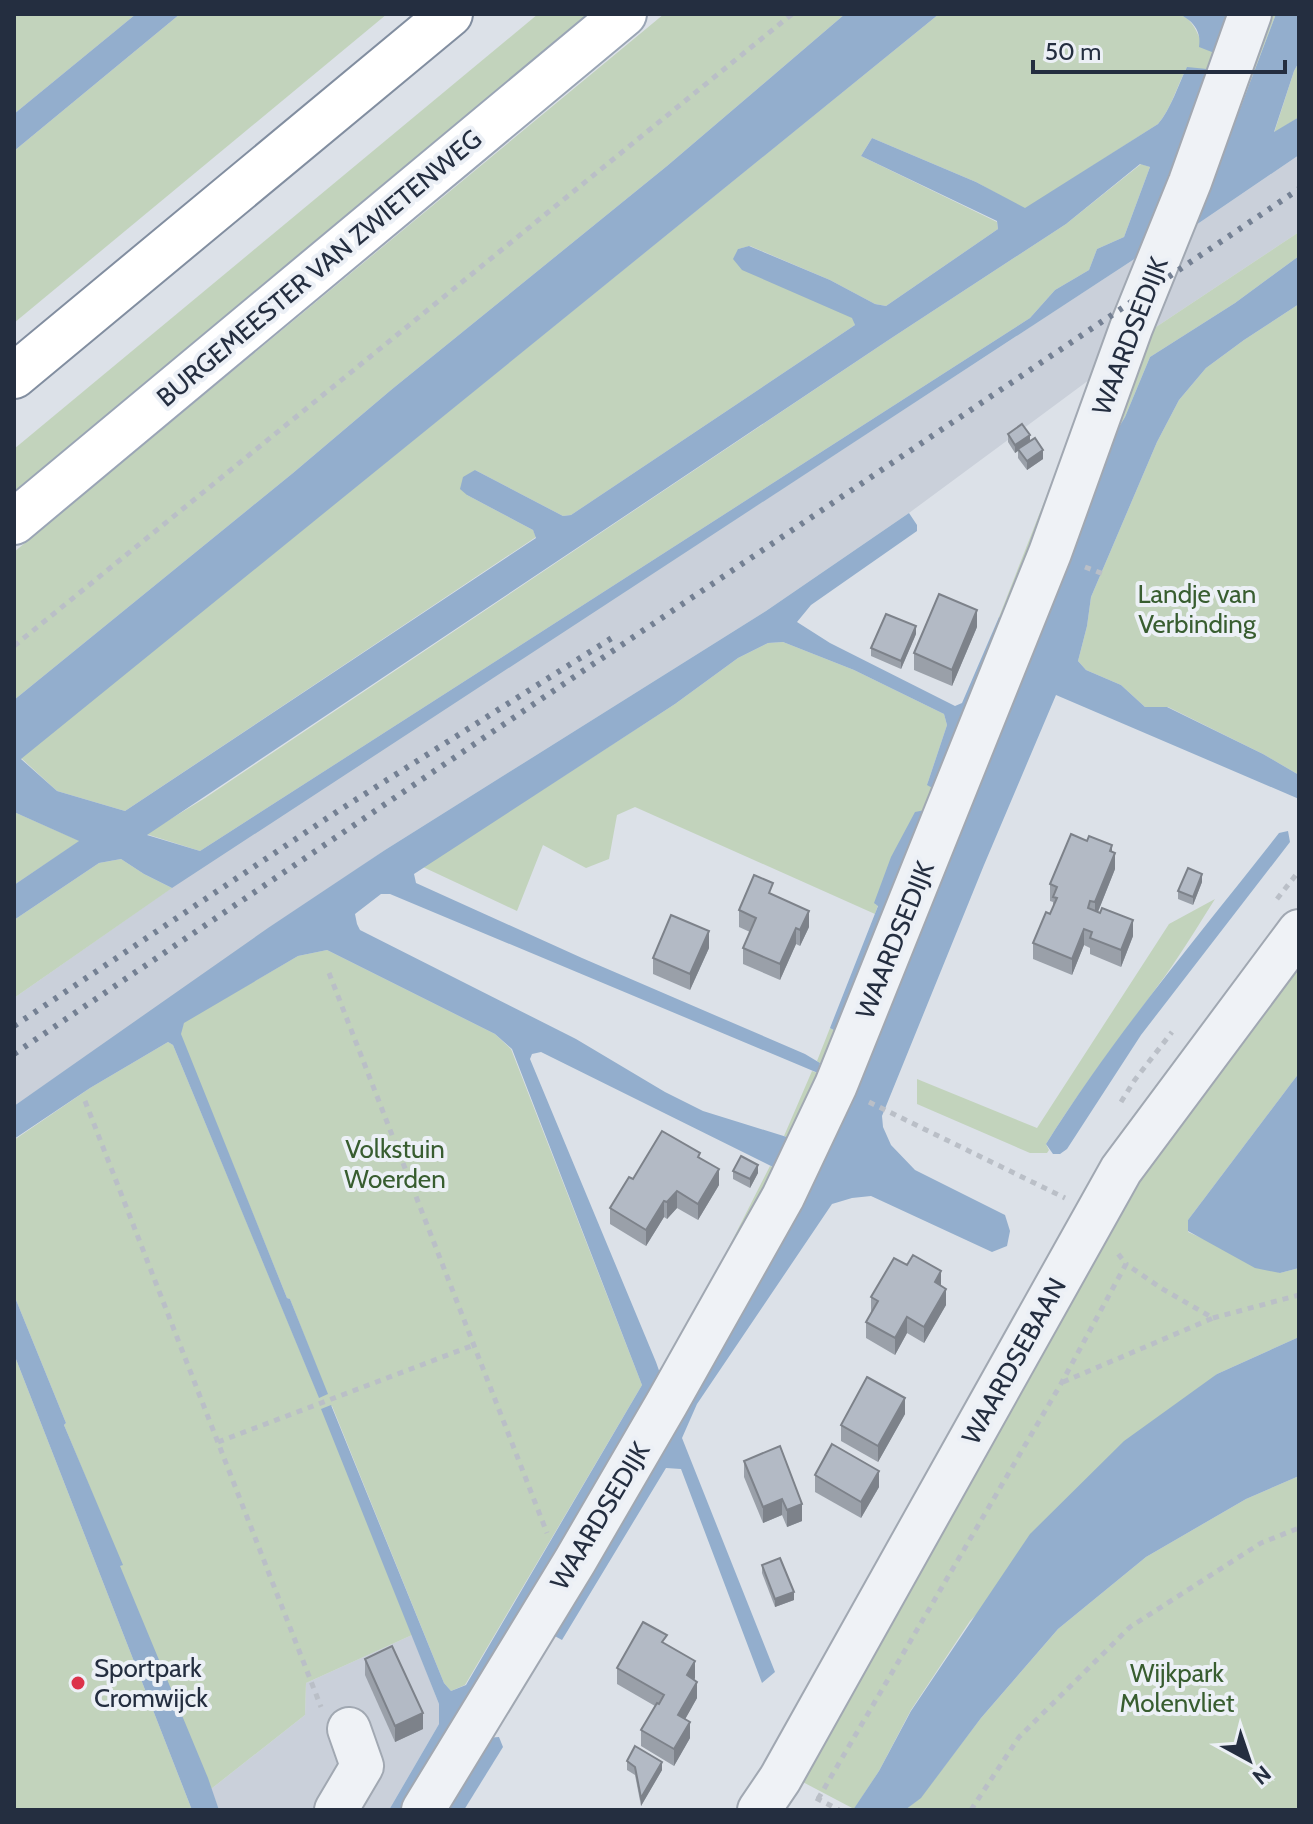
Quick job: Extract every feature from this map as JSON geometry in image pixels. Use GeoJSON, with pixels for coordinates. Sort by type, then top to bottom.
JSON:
{"type":"FeatureCollection","features":[{"type":"Feature","properties":{"kind":"main road"},"geometry":{"type":"LineString","coordinates":[[14,376],[450,14]]}},
{"type":"Feature","properties":{"kind":"main road","name":"BURGEMEESTER VAN ZWIETENWEG"},"geometry":{"type":"LineString","coordinates":[[14,522],[624,14]]}},
{"type":"Feature","properties":{"kind":"street","name":"WAARDSEDIJK"},"geometry":{"type":"LineString","coordinates":[[423,1810],[667,1403],[783,1197],[836,1085],[1050,553],[1250,14]]}},
{"type":"Feature","properties":{"kind":"street","name":"WAARDSEBAAN"},"geometry":{"type":"LineString","coordinates":[[759,1810],[780,1779],[1077,1209],[1121,1170],[1299,931]]}},
{"type":"Feature","properties":{"kind":"street"},"geometry":{"type":"LineString","coordinates":[[336,1810],[362,1766],[349,1729]]}},
{"type":"Feature","properties":{"kind":"path"},"geometry":{"type":"LineString","coordinates":[[14,646],[792,14]]}},
{"type":"Feature","properties":{"kind":"path"},"geometry":{"type":"LineString","coordinates":[[329,973],[547,1533]]}},
{"type":"Feature","properties":{"kind":"path"},"geometry":{"type":"LineString","coordinates":[[85,1101],[323,1711],[349,1729]]}},
{"type":"Feature","properties":{"kind":"path"},"geometry":{"type":"LineString","coordinates":[[887,1110],[1077,1209],[1126,1264],[1213,1318]]}},
{"type":"Feature","properties":{"kind":"path"},"geometry":{"type":"LineString","coordinates":[[818,1799],[1062,1382],[1126,1264]]}},
{"type":"Feature","properties":{"kind":"path"},"geometry":{"type":"LineString","coordinates":[[1062,1382],[1213,1318],[1299,1295]]}},
{"type":"Feature","properties":{"kind":"path"},"geometry":{"type":"LineString","coordinates":[[218,1442],[474,1345]]}},
{"type":"Feature","properties":{"kind":"path"},"geometry":{"type":"LineString","coordinates":[[971,1810],[1019,1737],[1130,1627],[1261,1543],[1299,1528]]}},
{"type":"Feature","properties":{"kind":"path"},"geometry":{"type":"LineString","coordinates":[[830,1805],[839,1810]]}},
{"type":"Feature","properties":{"kind":"shaded area"},"geometry":{"type":"Polygon","coordinates":[[[1299,155],[1299,232],[1150,331],[909,513],[766,611],[385,850],[14,1106],[14,998],[190,875],[1139,256],[1196,225],[1299,155]]]}},
{"type":"Feature","properties":{"kind":"shaded area"},"geometry":{"type":"Polygon","coordinates":[[[412,1635],[439,1704],[439,1724],[389,1810],[219,1810],[211,1789],[305,1715],[306,1683],[412,1635]]]}},
{"type":"Feature","properties":{"kind":"green space"},"geometry":{"type":"Polygon","coordinates":[[[14,14],[136,14],[14,114],[14,14]]]}},
{"type":"Feature","properties":{"kind":"green space"},"geometry":{"type":"Polygon","coordinates":[[[180,14],[387,14],[14,323],[14,151],[180,14]]]}},
{"type":"Feature","properties":{"kind":"green space"},"geometry":{"type":"Polygon","coordinates":[[[538,14],[592,14],[14,496],[14,449],[538,14]]]}},
{"type":"Feature","properties":{"kind":"green space"},"geometry":{"type":"Polygon","coordinates":[[[664,14],[845,14],[667,166],[14,700],[14,552],[664,14]]]}},
{"type":"Feature","properties":{"kind":"green space"},"geometry":{"type":"Polygon","coordinates":[[[939,14],[1179,14],[1187,18],[1200,39],[1238,14],[1276,14],[1196,225],[1139,256],[1187,67],[1158,124],[1025,209],[976,182],[872,138],[861,156],[997,222],[998,229],[886,306],[875,304],[830,280],[750,246],[738,249],[853,318],[855,325],[571,515],[563,516],[475,470],[467,495],[533,530],[536,537],[125,811],[57,791],[21,758],[939,14]]]}},
{"type":"Feature","properties":{"kind":"green space"},"geometry":{"type":"Polygon","coordinates":[[[1299,62],[1299,117],[1274,133],[1294,71],[1299,62]]]}},
{"type":"Feature","properties":{"kind":"green space"},"geometry":{"type":"Polygon","coordinates":[[[1141,164],[1150,167],[1124,237],[1097,249],[1089,270],[1055,290],[1030,318],[200,851],[146,834],[205,798],[1066,224],[1141,164]]]}},
{"type":"Feature","properties":{"kind":"green space"},"geometry":{"type":"Polygon","coordinates":[[[1299,232],[1299,256],[1235,303],[1150,357],[1125,417],[1102,455],[846,1103],[662,1379],[770,1166],[773,1167],[790,1138],[784,1136],[812,1071],[818,1073],[820,1063],[817,1061],[830,1028],[840,1034],[903,899],[875,904],[878,905],[875,914],[635,807],[617,815],[609,859],[586,868],[543,845],[517,911],[423,867],[675,704],[738,658],[768,643],[783,642],[854,670],[944,714],[947,725],[927,785],[1009,620],[999,617],[1093,377],[1150,331],[1299,232]]]}},
{"type":"Feature","properties":{"kind":"green space","name":"Landje van Verbinding"},"geometry":{"type":"Polygon","coordinates":[[[1299,304],[1299,775],[1168,707],[1145,707],[1121,685],[1086,670],[1078,661],[1091,597],[1157,442],[1179,400],[1206,368],[1299,304]]]}},
{"type":"Feature","properties":{"kind":"green space"},"geometry":{"type":"Polygon","coordinates":[[[14,812],[80,841],[14,885],[14,812]]]}},
{"type":"Feature","properties":{"kind":"green space"},"geometry":{"type":"Polygon","coordinates":[[[121,859],[172,888],[14,998],[14,920],[99,863],[121,859]]]}},
{"type":"Feature","properties":{"kind":"green space"},"geometry":{"type":"Polygon","coordinates":[[[1215,899],[1172,966],[1059,1124],[1046,1144],[1047,1153],[1030,1153],[917,1104],[917,1079],[1037,1128],[1169,924],[1215,899]]]}},
{"type":"Feature","properties":{"kind":"green space","name":"Volkstuin Woerden"},"geometry":{"type":"Polygon","coordinates":[[[327,950],[495,1034],[511,1049],[642,1385],[465,1685],[451,1691],[444,1683],[332,1406],[322,1409],[412,1635],[306,1683],[305,1715],[211,1789],[119,1566],[122,1565],[14,1295],[14,1140],[90,1088],[168,1042],[173,1045],[319,1397],[327,1394],[180,1034],[184,1022],[298,956],[327,950]]]}},
{"type":"Feature","properties":{"kind":"green space"},"geometry":{"type":"Polygon","coordinates":[[[1299,965],[1299,1073],[1188,1220],[1188,1232],[1280,1273],[1299,1268],[1299,1337],[1217,1374],[970,1621],[911,1710],[879,1771],[854,1809],[799,1780],[1147,1159],[1299,965]]]}},
{"type":"Feature","properties":{"kind":"green space","name":"Sportpark Cromwijck"},"geometry":{"type":"Polygon","coordinates":[[[14,1354],[192,1810],[14,1810],[14,1354]]]}},
{"type":"Feature","properties":{"kind":"green space","name":"Wijkpark Molenvliet"},"geometry":{"type":"Polygon","coordinates":[[[1299,1476],[1299,1810],[905,1810],[921,1797],[981,1718],[1058,1629],[1146,1557],[1246,1499],[1299,1476]]]}},
{"type":"Feature","properties":{"kind":"water"},"geometry":{"type":"Polygon","coordinates":[[[136,14],[180,14],[14,151],[14,114],[136,14]]]}},
{"type":"Feature","properties":{"kind":"water"},"geometry":{"type":"Polygon","coordinates":[[[845,14],[939,14],[21,759],[57,791],[125,811],[536,538],[533,530],[467,495],[460,489],[463,477],[475,470],[563,516],[571,515],[855,325],[852,318],[742,270],[733,259],[738,249],[749,246],[830,280],[875,304],[886,306],[998,229],[997,221],[861,156],[872,138],[976,182],[1025,208],[1158,124],[1171,104],[1187,67],[1207,69],[1213,83],[1139,256],[172,888],[121,859],[99,863],[14,920],[14,885],[79,841],[14,812],[14,700],[667,166],[845,14]],[[1140,164],[1066,224],[147,835],[200,851],[1030,318],[1055,290],[1089,270],[1097,249],[1124,237],[1150,167],[1140,164]]]}},
{"type":"Feature","properties":{"kind":"water"},"geometry":{"type":"Polygon","coordinates":[[[1179,14],[1238,14],[1217,54],[1199,47],[1195,27],[1179,14]]]}},
{"type":"Feature","properties":{"kind":"water"},"geometry":{"type":"Polygon","coordinates":[[[1276,14],[1299,14],[1299,62],[1274,132],[1299,117],[1299,155],[1196,225],[1276,14]]]}},
{"type":"Feature","properties":{"kind":"water"},"geometry":{"type":"Polygon","coordinates":[[[1299,256],[1299,304],[1206,368],[1179,400],[1157,442],[1091,597],[1078,661],[1086,670],[1121,685],[1145,707],[1167,707],[1299,775],[1299,799],[1056,695],[882,1116],[891,1145],[915,1170],[1005,1215],[1010,1231],[1007,1246],[992,1252],[871,1196],[832,1204],[697,1404],[682,1438],[775,1672],[762,1683],[681,1469],[666,1468],[562,1640],[551,1634],[694,1389],[1102,455],[1125,417],[1150,357],[1235,303],[1299,256]]]}},
{"type":"Feature","properties":{"kind":"water"},"geometry":{"type":"Polygon","coordinates":[[[909,513],[917,525],[917,531],[811,605],[797,622],[830,643],[955,706],[962,703],[999,617],[1009,620],[936,790],[927,785],[947,725],[944,714],[854,670],[783,642],[768,643],[738,658],[675,704],[414,874],[416,883],[805,1054],[820,1063],[818,1073],[390,894],[381,894],[355,914],[360,930],[576,1039],[665,1092],[703,1111],[790,1138],[779,1163],[773,1167],[541,1052],[532,1054],[530,1059],[662,1379],[407,1810],[389,1810],[439,1724],[439,1704],[321,1409],[331,1405],[444,1683],[451,1691],[466,1685],[642,1385],[512,1049],[495,1034],[327,950],[298,956],[184,1023],[181,1034],[328,1394],[319,1398],[173,1045],[168,1042],[90,1088],[14,1139],[14,1106],[385,850],[766,611],[909,513]]]}},
{"type":"Feature","properties":{"kind":"water"},"geometry":{"type":"Polygon","coordinates":[[[925,810],[841,1034],[830,1028],[878,906],[874,903],[891,857],[915,812],[925,810]]]}},
{"type":"Feature","properties":{"kind":"water"},"geometry":{"type":"Polygon","coordinates":[[[1288,831],[1290,842],[1141,1035],[1067,1149],[1053,1154],[1046,1144],[1100,1063],[1279,833],[1288,831]]]}},
{"type":"Feature","properties":{"kind":"water"},"geometry":{"type":"Polygon","coordinates":[[[1299,1073],[1299,1268],[1280,1273],[1255,1268],[1188,1231],[1188,1220],[1299,1073]]]}},
{"type":"Feature","properties":{"kind":"water"},"geometry":{"type":"Polygon","coordinates":[[[14,1295],[219,1810],[192,1810],[14,1354],[14,1295]]]}},
{"type":"Feature","properties":{"kind":"water"},"geometry":{"type":"Polygon","coordinates":[[[1299,1337],[1299,1476],[1246,1499],[1146,1557],[1058,1629],[981,1718],[921,1798],[905,1810],[853,1810],[879,1771],[911,1711],[1030,1534],[1124,1441],[1217,1374],[1299,1337]]]}},
{"type":"Feature","properties":{"kind":"water"},"geometry":{"type":"Polygon","coordinates":[[[499,1737],[503,1747],[464,1810],[441,1810],[486,1738],[499,1737]]]}},
{"type":"Feature","properties":{"kind":"building"},"geometry":{"type":"Polygon","coordinates":[[[1022,424],[1030,435],[1015,445],[1008,434],[1022,424]]]}},
{"type":"Feature","properties":{"kind":"building"},"geometry":{"type":"Polygon","coordinates":[[[1035,438],[1043,450],[1027,461],[1018,449],[1035,438]]]}},
{"type":"Feature","properties":{"kind":"building"},"geometry":{"type":"Polygon","coordinates":[[[939,594],[977,610],[952,670],[914,653],[939,594]]]}},
{"type":"Feature","properties":{"kind":"building"},"geometry":{"type":"Polygon","coordinates":[[[886,614],[916,626],[901,661],[871,648],[886,614]]]}},
{"type":"Feature","properties":{"kind":"building"},"geometry":{"type":"Polygon","coordinates":[[[1071,834],[1087,841],[1089,836],[1112,845],[1110,851],[1115,853],[1095,902],[1090,901],[1088,908],[1100,913],[1102,908],[1133,920],[1121,950],[1090,938],[1092,932],[1084,929],[1072,959],[1033,943],[1046,912],[1050,914],[1057,898],[1053,897],[1057,887],[1050,884],[1071,834]]]}},
{"type":"Feature","properties":{"kind":"building"},"geometry":{"type":"Polygon","coordinates":[[[1188,868],[1202,874],[1193,897],[1178,891],[1188,868]]]}},
{"type":"Feature","properties":{"kind":"building"},"geometry":{"type":"Polygon","coordinates":[[[754,875],[773,883],[769,893],[809,911],[800,930],[796,928],[780,964],[743,948],[756,918],[739,910],[754,875]]]}},
{"type":"Feature","properties":{"kind":"building"},"geometry":{"type":"Polygon","coordinates":[[[671,915],[709,931],[690,974],[653,958],[671,915]]]}},
{"type":"Feature","properties":{"kind":"building"},"geometry":{"type":"Polygon","coordinates":[[[662,1131],[700,1153],[698,1157],[719,1169],[698,1204],[677,1191],[667,1202],[664,1201],[646,1230],[610,1208],[629,1177],[633,1179],[662,1131]]]}},
{"type":"Feature","properties":{"kind":"building"},"geometry":{"type":"Polygon","coordinates":[[[741,1156],[758,1165],[750,1179],[733,1171],[741,1156]]]}},
{"type":"Feature","properties":{"kind":"building"},"geometry":{"type":"Polygon","coordinates":[[[913,1255],[941,1271],[935,1282],[946,1289],[924,1327],[907,1317],[895,1338],[866,1322],[878,1301],[871,1297],[894,1258],[907,1265],[913,1255]]]}},
{"type":"Feature","properties":{"kind":"building"},"geometry":{"type":"Polygon","coordinates":[[[867,1377],[905,1398],[878,1446],[841,1425],[867,1377]]]}},
{"type":"Feature","properties":{"kind":"building"},"geometry":{"type":"Polygon","coordinates":[[[832,1444],[879,1471],[861,1502],[815,1475],[832,1444]]]}},
{"type":"Feature","properties":{"kind":"building"},"geometry":{"type":"Polygon","coordinates":[[[780,1446],[802,1504],[787,1510],[782,1499],[763,1507],[744,1461],[780,1446]]]}},
{"type":"Feature","properties":{"kind":"building"},"geometry":{"type":"Polygon","coordinates":[[[780,1558],[794,1592],[775,1599],[762,1565],[780,1558]]]}},
{"type":"Feature","properties":{"kind":"building"},"geometry":{"type":"Polygon","coordinates":[[[643,1622],[667,1635],[662,1642],[695,1661],[687,1675],[697,1682],[678,1715],[690,1722],[674,1749],[641,1730],[664,1695],[617,1668],[643,1622]]]}},
{"type":"Feature","properties":{"kind":"building"},"geometry":{"type":"Polygon","coordinates":[[[392,1646],[423,1713],[395,1726],[365,1659],[392,1646]]]}},
{"type":"Feature","properties":{"kind":"building"},"geometry":{"type":"Polygon","coordinates":[[[635,1746],[662,1762],[641,1798],[635,1767],[627,1761],[635,1746]]]}},
{"type":"Feature","properties":{"kind":"railway"},"geometry":{"type":"LineString","coordinates":[[14,1054],[1299,189]]}},
{"type":"Feature","properties":{"kind":"railway"},"geometry":{"type":"LineString","coordinates":[[14,1026],[338,811],[615,636]]}},
{"type":"Feature","properties":{"kind":"place","name":"Sportpark Cromwijck"},"geometry":{"type":"Point","coordinates":[78,1683]}}]}
